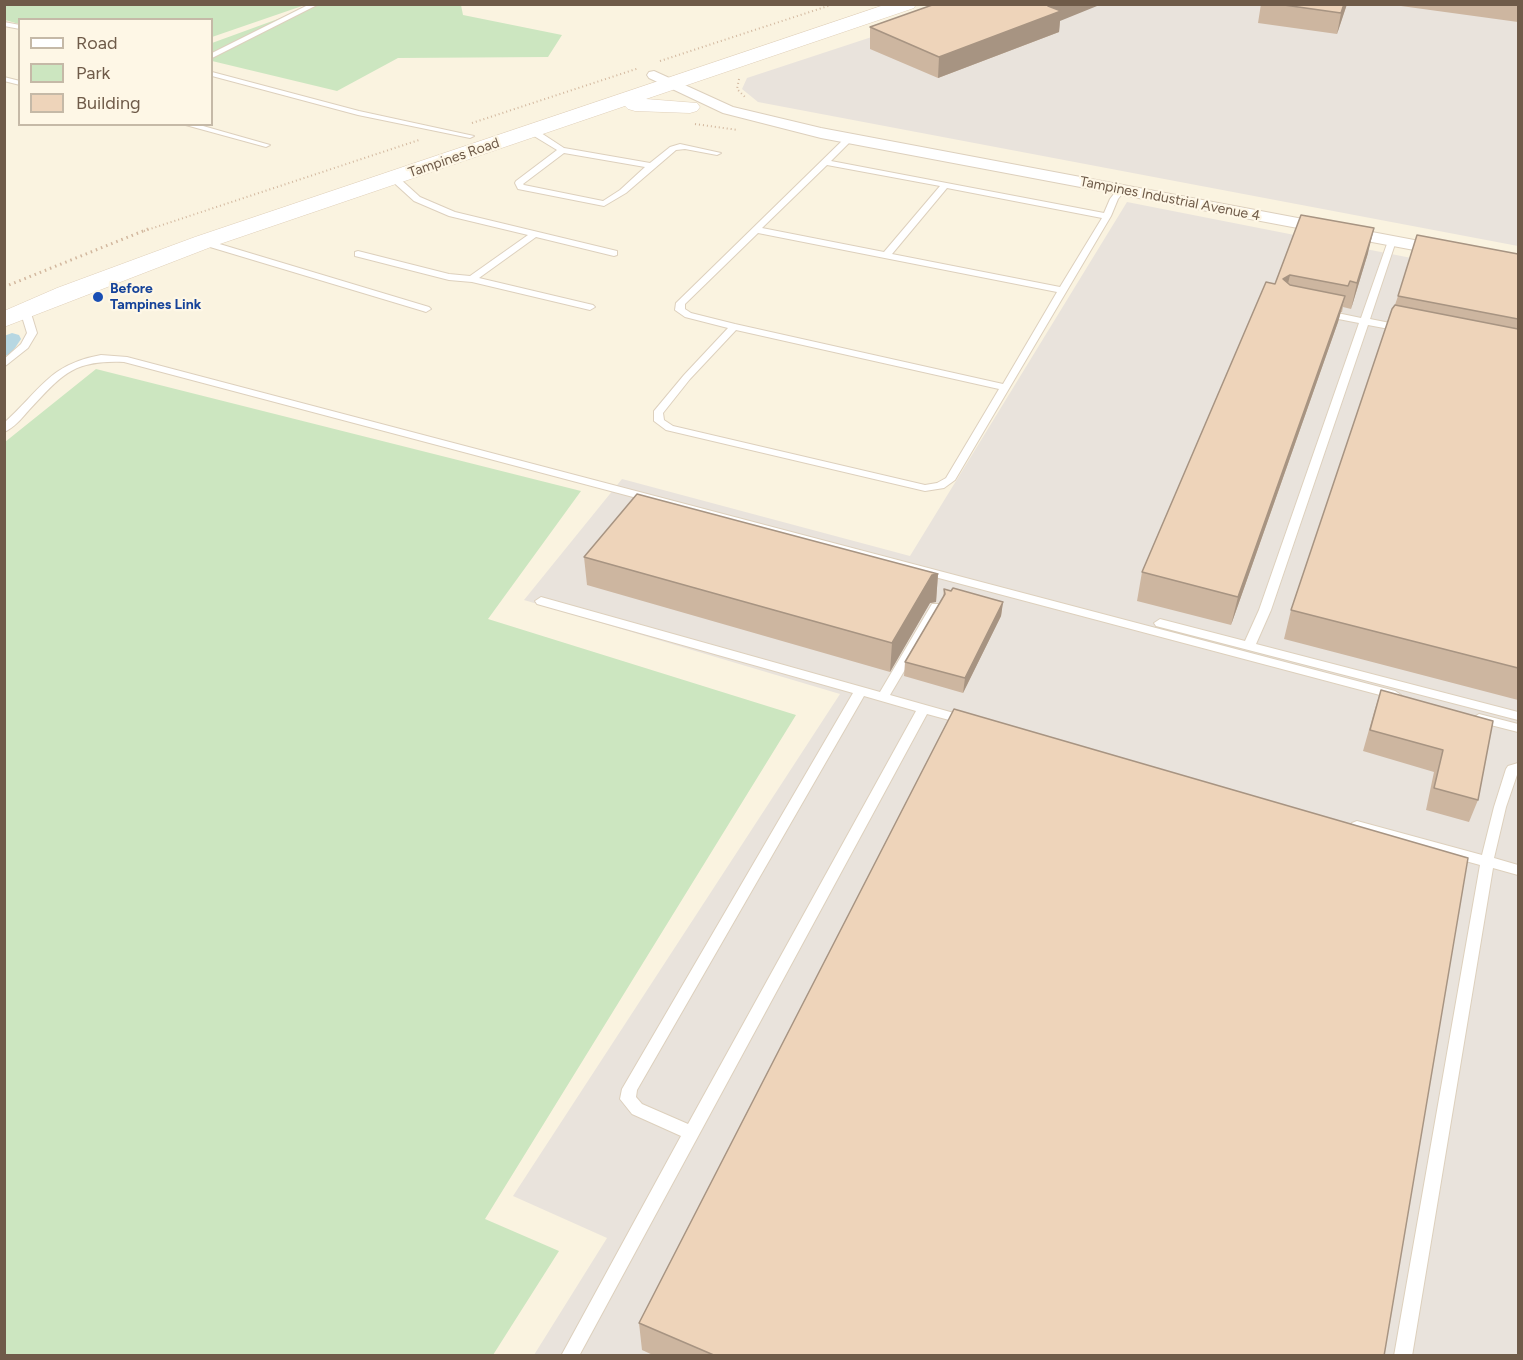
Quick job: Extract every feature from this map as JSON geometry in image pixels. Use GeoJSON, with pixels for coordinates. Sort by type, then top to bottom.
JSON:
{"type":"FeatureCollection","features":[{"type":"Feature","properties":{"kind":"main road","name":"Tampines Road"},"geometry":{"type":"LineString","coordinates":[[11,310],[161,235],[654,76],[868,4]]}},
{"type":"Feature","properties":{"kind":"main road","name":"Tampines Road"},"geometry":{"type":"LineString","coordinates":[[11,310],[203,242],[395,179],[613,103],[654,76],[726,67],[907,4]]}},
{"type":"Feature","properties":{"kind":"main road"},"geometry":{"type":"LineString","coordinates":[[613,103],[698,104],[706,95],[713,79],[726,67]]}},
{"type":"Feature","properties":{"kind":"street","name":"Tampines Industrial Avenue 4"},"geometry":{"type":"LineString","coordinates":[[654,76],[723,120],[768,128],[822,133],[1461,254]]}},
{"type":"Feature","properties":{"kind":"lane"},"geometry":{"type":"LineString","coordinates":[[213,56],[316,4]]}},
{"type":"Feature","properties":{"kind":"lane"},"geometry":{"type":"LineString","coordinates":[[213,74],[358,113],[470,136]]}},
{"type":"Feature","properties":{"kind":"lane"},"geometry":{"type":"LineString","coordinates":[[193,126],[266,145]]}},
{"type":"Feature","properties":{"kind":"lane"},"geometry":{"type":"LineString","coordinates":[[532,131],[562,150],[652,166]]}},
{"type":"Feature","properties":{"kind":"lane"},"geometry":{"type":"LineString","coordinates":[[849,139],[681,303],[680,310],[688,315],[734,327],[1005,387]]}},
{"type":"Feature","properties":{"kind":"lane"},"geometry":{"type":"LineString","coordinates":[[562,150],[519,183],[521,187],[604,204],[612,201],[672,148],[678,146],[717,153]]}},
{"type":"Feature","properties":{"kind":"lane"},"geometry":{"type":"LineString","coordinates":[[826,162],[1107,216]]}},
{"type":"Feature","properties":{"kind":"lane"},"geometry":{"type":"LineString","coordinates":[[395,179],[417,199],[452,214],[614,253]]}},
{"type":"Feature","properties":{"kind":"lane"},"geometry":{"type":"LineString","coordinates":[[888,254],[945,185]]}},
{"type":"Feature","properties":{"kind":"lane"},"geometry":{"type":"LineString","coordinates":[[734,327],[665,404],[658,413],[659,421],[670,428],[924,488],[940,486],[950,480],[1122,189]]}},
{"type":"Feature","properties":{"kind":"lane"},"geometry":{"type":"LineString","coordinates":[[758,230],[1062,290]]}},
{"type":"Feature","properties":{"kind":"lane"},"geometry":{"type":"LineString","coordinates":[[472,279],[533,235]]}},
{"type":"Feature","properties":{"kind":"lane"},"geometry":{"type":"LineString","coordinates":[[1249,646],[1265,610],[1392,241]]}},
{"type":"Feature","properties":{"kind":"lane"},"geometry":{"type":"LineString","coordinates":[[203,242],[426,309]]}},
{"type":"Feature","properties":{"kind":"lane"},"geometry":{"type":"LineString","coordinates":[[358,254],[449,277],[472,279],[590,307]]}},
{"type":"Feature","properties":{"kind":"lane"},"geometry":{"type":"LineString","coordinates":[[4,364],[25,346],[32,333],[11,310]]}},
{"type":"Feature","properties":{"kind":"lane"},"geometry":{"type":"LineString","coordinates":[[1307,310],[1409,330]]}},
{"type":"Feature","properties":{"kind":"lane"},"geometry":{"type":"LineString","coordinates":[[4,429],[26,411],[58,373],[76,362],[102,356],[124,359],[1518,728]]}},
{"type":"Feature","properties":{"kind":"lane"},"geometry":{"type":"LineString","coordinates":[[541,601],[981,724]]}},
{"type":"Feature","properties":{"kind":"lane"},"geometry":{"type":"LineString","coordinates":[[883,697],[936,607]]}},
{"type":"Feature","properties":{"kind":"lane"},"geometry":{"type":"LineString","coordinates":[[1133,616],[1518,716]]}},
{"type":"Feature","properties":{"kind":"lane"},"geometry":{"type":"LineString","coordinates":[[691,1133],[637,1109],[628,1099],[630,1089],[861,690]]}},
{"type":"Feature","properties":{"kind":"lane"},"geometry":{"type":"LineString","coordinates":[[569,1356],[923,709]]}},
{"type":"Feature","properties":{"kind":"lane"},"geometry":{"type":"LineString","coordinates":[[1403,1356],[1487,861],[1512,769],[1518,767]]}},
{"type":"Feature","properties":{"kind":"lane"},"geometry":{"type":"LineString","coordinates":[[1349,824],[1518,870]]}},
{"type":"Feature","properties":{"kind":"path"},"geometry":{"type":"LineString","coordinates":[[4,287],[159,225],[446,131],[654,76],[834,4]]}},
{"type":"Feature","properties":{"kind":"shaded area"},"geometry":{"type":"Polygon","coordinates":[[[969,5],[1518,5],[1518,246],[758,102],[742,89],[747,78],[969,5]]]}},
{"type":"Feature","properties":{"kind":"shaded area"},"geometry":{"type":"Polygon","coordinates":[[[1127,202],[1518,279],[1518,1355],[534,1355],[607,1238],[513,1196],[840,694],[524,600],[622,479],[910,556],[1127,202]]]}},
{"type":"Feature","properties":{"kind":"green space"},"geometry":{"type":"Polygon","coordinates":[[[5,4],[305,4],[213,37],[213,18],[18,18],[18,24],[5,20],[5,4]]]}},
{"type":"Feature","properties":{"kind":"green space"},"geometry":{"type":"Polygon","coordinates":[[[319,4],[461,5],[463,15],[562,35],[548,57],[398,58],[337,91],[213,61],[213,43],[319,4]]]}},
{"type":"Feature","properties":{"kind":"green space"},"geometry":{"type":"Polygon","coordinates":[[[96,369],[581,491],[488,619],[796,715],[485,1219],[559,1251],[493,1355],[5,1355],[5,442],[96,369]]]}},
{"type":"Feature","properties":{"kind":"building"},"geometry":{"type":"Polygon","coordinates":[[[935,4],[1051,4],[1048,6],[1061,11],[939,57],[870,27],[935,4]]]}},
{"type":"Feature","properties":{"kind":"building"},"geometry":{"type":"Polygon","coordinates":[[[1277,4],[1344,4],[1341,13],[1277,4]]]}},
{"type":"Feature","properties":{"kind":"building"},"geometry":{"type":"Polygon","coordinates":[[[1301,215],[1374,228],[1357,283],[1350,281],[1348,286],[1290,275],[1283,279],[1290,285],[1345,296],[1238,597],[1142,572],[1266,282],[1275,284],[1301,215]]]}},
{"type":"Feature","properties":{"kind":"building"},"geometry":{"type":"Polygon","coordinates":[[[1417,235],[1518,254],[1518,319],[1398,296],[1417,235]]]}},
{"type":"Feature","properties":{"kind":"building"},"geometry":{"type":"Polygon","coordinates":[[[1395,305],[1518,329],[1518,668],[1291,610],[1395,305]]]}},
{"type":"Feature","properties":{"kind":"building"},"geometry":{"type":"Polygon","coordinates":[[[637,494],[938,574],[932,575],[892,643],[584,557],[637,494]]]}},
{"type":"Feature","properties":{"kind":"building"},"geometry":{"type":"Polygon","coordinates":[[[953,588],[1003,602],[965,678],[905,662],[945,594],[944,589],[951,591],[953,588]]]}},
{"type":"Feature","properties":{"kind":"building"},"geometry":{"type":"Polygon","coordinates":[[[1381,690],[1493,721],[1478,800],[1434,788],[1443,750],[1370,730],[1381,690]]]}},
{"type":"Feature","properties":{"kind":"building"},"geometry":{"type":"Polygon","coordinates":[[[954,709],[1468,858],[1384,1356],[716,1356],[639,1323],[954,709]]]}},
{"type":"Feature","properties":{"kind":"waterway"},"geometry":{"type":"LineString","coordinates":[[4,350],[12,339]]}},
{"type":"Feature","properties":{"kind":"place","name":"Before Tampines Link"},"geometry":{"type":"Point","coordinates":[98,297]}}]}
